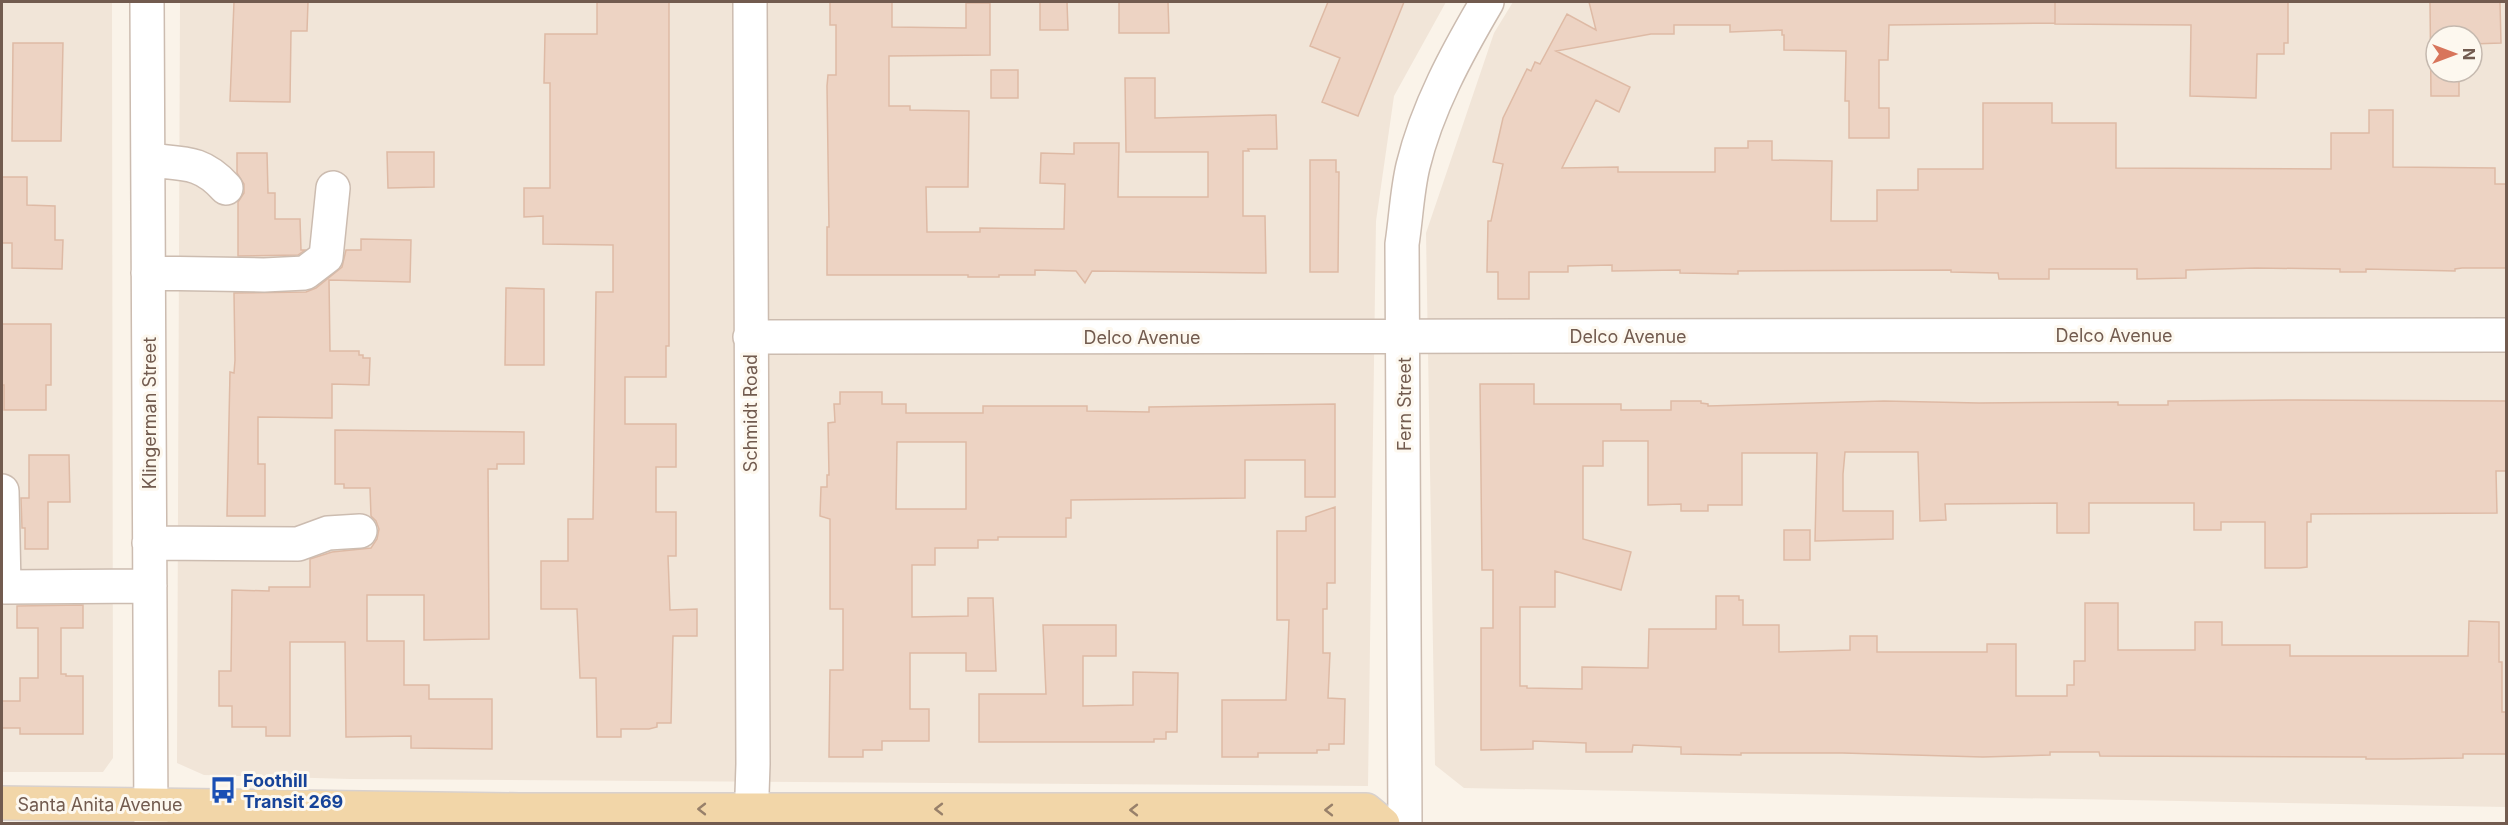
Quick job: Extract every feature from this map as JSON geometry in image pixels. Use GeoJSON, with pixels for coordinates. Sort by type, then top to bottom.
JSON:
{"type":"FeatureCollection","features":[{"type":"Feature","properties":{"kind":"main road","name":"Santa Anita Avenue"},"geometry":{"type":"LineString","coordinates":[[2,803],[151,814],[519,810],[751,816],[1366,810],[1383,824]]}},
{"type":"Feature","properties":{"kind":"street","name":"Klingerman Street"},"geometry":{"type":"LineString","coordinates":[[147,2],[151,814]]}},
{"type":"Feature","properties":{"kind":"street","name":"Schmidt Road"},"geometry":{"type":"LineString","coordinates":[[750,2],[753,752],[751,816]]}},
{"type":"Feature","properties":{"kind":"street","name":"Fern Street"},"geometry":{"type":"LineString","coordinates":[[1405,824],[1402,243],[1413,165],[1436,99],[1466,37],[1487,2]]}},
{"type":"Feature","properties":{"kind":"street"},"geometry":{"type":"LineString","coordinates":[[148,160],[196,165],[215,176],[226,188]]}},
{"type":"Feature","properties":{"kind":"street"},"geometry":{"type":"LineString","coordinates":[[148,273],[264,275],[304,273],[326,257],[333,188]]}},
{"type":"Feature","properties":{"kind":"street","name":"Delco Avenue"},"geometry":{"type":"LineString","coordinates":[[750,338],[2506,335]]}},
{"type":"Feature","properties":{"kind":"street"},"geometry":{"type":"LineString","coordinates":[[2,491],[4,587],[150,586]]}},
{"type":"Feature","properties":{"kind":"street"},"geometry":{"type":"LineString","coordinates":[[149,543],[298,544],[328,533],[360,531]]}},
{"type":"Feature","properties":{"kind":"shaded area"},"geometry":{"type":"Polygon","coordinates":[[[2,2],[112,2],[113,758],[103,772],[2,772],[2,2]]]}},
{"type":"Feature","properties":{"kind":"shaded area"},"geometry":{"type":"Polygon","coordinates":[[[180,2],[1446,2],[1394,96],[1376,221],[1368,786],[350,779],[204,775],[177,763],[180,2]]]}},
{"type":"Feature","properties":{"kind":"shaded area"},"geometry":{"type":"Polygon","coordinates":[[[1513,2],[2506,2],[2506,807],[1464,788],[1435,765],[1426,233],[1494,33],[1513,2]]]}},
{"type":"Feature","properties":{"kind":"building"},"geometry":{"type":"Polygon","coordinates":[[[234,2],[308,2],[307,31],[291,31],[290,102],[230,101],[234,2]]]}},
{"type":"Feature","properties":{"kind":"building"},"geometry":{"type":"Polygon","coordinates":[[[597,2],[669,2],[669,346],[666,346],[666,377],[625,377],[625,424],[676,424],[676,467],[656,467],[656,512],[676,512],[676,556],[668,556],[670,610],[697,609],[697,636],[673,636],[671,723],[657,723],[657,727],[649,729],[621,729],[621,737],[597,737],[596,678],[580,678],[577,609],[541,609],[541,561],[568,561],[568,519],[593,519],[596,292],[613,292],[613,245],[543,244],[543,216],[524,217],[524,188],[550,188],[550,83],[544,83],[545,34],[597,34],[597,2]]]}},
{"type":"Feature","properties":{"kind":"building"},"geometry":{"type":"Polygon","coordinates":[[[830,2],[892,2],[892,27],[966,28],[966,3],[990,3],[990,55],[889,56],[889,106],[910,106],[910,110],[969,111],[968,187],[926,187],[927,232],[980,232],[980,228],[1064,229],[1065,184],[1040,183],[1041,153],[1074,154],[1074,143],[1119,143],[1118,197],[1208,197],[1208,152],[1126,152],[1125,78],[1155,78],[1155,118],[1276,115],[1277,149],[1243,151],[1243,216],[1265,216],[1266,273],[1092,271],[1085,283],[1076,271],[1035,270],[1035,275],[999,275],[999,277],[827,275],[827,227],[829,227],[827,86],[828,75],[836,75],[836,25],[830,25],[830,2]]]}},
{"type":"Feature","properties":{"kind":"building"},"geometry":{"type":"Polygon","coordinates":[[[1040,2],[1067,2],[1068,30],[1040,30],[1040,2]]]}},
{"type":"Feature","properties":{"kind":"building"},"geometry":{"type":"Polygon","coordinates":[[[1119,2],[1168,2],[1169,33],[1119,33],[1119,2]]]}},
{"type":"Feature","properties":{"kind":"building"},"geometry":{"type":"Polygon","coordinates":[[[1328,2],[1404,2],[1358,116],[1322,102],[1340,58],[1310,46],[1328,2]]]}},
{"type":"Feature","properties":{"kind":"building"},"geometry":{"type":"Polygon","coordinates":[[[1589,2],[2055,2],[2055,23],[1889,25],[1888,60],[1879,60],[1879,108],[1889,108],[1889,138],[1849,138],[1849,101],[1845,101],[1846,51],[1784,50],[1782,30],[1730,32],[1730,25],[1674,25],[1674,34],[1651,34],[1556,51],[1630,87],[1619,112],[1596,100],[1562,168],[1618,167],[1618,172],[1715,172],[1715,148],[1748,148],[1748,141],[1772,141],[1772,160],[1832,161],[1831,221],[1877,221],[1877,190],[1918,190],[1918,169],[1983,169],[1983,103],[2052,103],[2052,123],[2116,123],[2116,168],[2331,169],[2331,133],[2369,133],[2369,110],[2393,110],[2393,167],[2495,168],[2495,184],[2506,184],[2506,268],[2462,268],[2455,269],[2455,271],[2366,269],[2366,272],[2340,272],[2340,269],[2256,268],[2186,270],[2186,278],[2137,279],[2137,269],[2049,269],[2049,279],[1999,279],[1998,273],[1951,272],[1951,270],[1738,271],[1738,274],[1680,273],[1680,270],[1612,271],[1612,265],[1568,266],[1568,272],[1529,272],[1529,299],[1498,299],[1498,272],[1487,272],[1488,221],[1491,221],[1503,164],[1493,162],[1503,118],[1527,69],[1531,71],[1535,62],[1540,64],[1567,14],[1596,30],[1589,2]]]}},
{"type":"Feature","properties":{"kind":"building"},"geometry":{"type":"Polygon","coordinates":[[[2055,2],[2288,2],[2288,43],[2284,43],[2284,54],[2257,54],[2256,98],[2190,96],[2191,25],[2055,24],[2055,2]]]}},
{"type":"Feature","properties":{"kind":"building"},"geometry":{"type":"Polygon","coordinates":[[[2430,2],[2500,2],[2501,43],[2484,44],[2484,24],[2430,24],[2430,2]]]}},
{"type":"Feature","properties":{"kind":"building"},"geometry":{"type":"Polygon","coordinates":[[[13,43],[63,43],[61,141],[12,141],[13,43]]]}},
{"type":"Feature","properties":{"kind":"building"},"geometry":{"type":"Polygon","coordinates":[[[991,70],[1018,70],[1018,98],[991,98],[991,70]]]}},
{"type":"Feature","properties":{"kind":"building"},"geometry":{"type":"Polygon","coordinates":[[[2431,84],[2459,84],[2459,96],[2431,96],[2431,84]]]}},
{"type":"Feature","properties":{"kind":"building"},"geometry":{"type":"Polygon","coordinates":[[[387,152],[434,152],[434,187],[388,188],[387,152]]]}},
{"type":"Feature","properties":{"kind":"building"},"geometry":{"type":"Polygon","coordinates":[[[237,153],[267,153],[268,193],[275,193],[275,219],[300,219],[301,250],[305,250],[298,255],[238,256],[238,202],[244,193],[244,184],[237,173],[237,153]]]}},
{"type":"Feature","properties":{"kind":"building"},"geometry":{"type":"Polygon","coordinates":[[[1310,160],[1336,160],[1336,172],[1339,172],[1338,272],[1310,272],[1310,160]]]}},
{"type":"Feature","properties":{"kind":"building"},"geometry":{"type":"Polygon","coordinates":[[[2,177],[27,177],[27,205],[55,206],[55,240],[63,240],[62,269],[12,268],[12,243],[2,243],[2,177]]]}},
{"type":"Feature","properties":{"kind":"building"},"geometry":{"type":"Polygon","coordinates":[[[361,239],[411,240],[410,282],[329,280],[330,351],[359,351],[359,355],[363,355],[363,358],[370,358],[369,385],[332,384],[332,418],[258,417],[258,464],[265,464],[265,516],[227,516],[230,372],[234,373],[235,360],[234,293],[306,292],[316,288],[342,267],[346,250],[361,250],[361,239]]]}},
{"type":"Feature","properties":{"kind":"building"},"geometry":{"type":"Polygon","coordinates":[[[506,288],[544,289],[544,365],[505,365],[506,288]]]}},
{"type":"Feature","properties":{"kind":"building"},"geometry":{"type":"Polygon","coordinates":[[[2,324],[51,324],[51,385],[46,385],[46,410],[4,410],[2,324]]]}},
{"type":"Feature","properties":{"kind":"building"},"geometry":{"type":"Polygon","coordinates":[[[1480,384],[1534,384],[1534,404],[1621,404],[1621,410],[1671,410],[1671,401],[1701,401],[1708,406],[1884,401],[2118,402],[2118,405],[2168,405],[2168,401],[2506,401],[2506,471],[2496,471],[2497,513],[2311,514],[2311,522],[2307,522],[2307,567],[2299,568],[2265,568],[2265,522],[2221,522],[2221,530],[2194,530],[2194,503],[2089,503],[2089,533],[2057,533],[2057,503],[1945,504],[1946,520],[1920,521],[1918,452],[1845,452],[1843,511],[1893,511],[1893,539],[1815,541],[1817,453],[1742,453],[1742,505],[1708,505],[1708,511],[1681,511],[1681,504],[1648,505],[1648,441],[1603,441],[1603,466],[1583,466],[1583,539],[1631,552],[1621,590],[1555,571],[1555,607],[1520,607],[1520,686],[1582,689],[1582,667],[1648,668],[1649,629],[1716,629],[1716,596],[1739,596],[1739,600],[1743,600],[1743,625],[1779,625],[1779,652],[1850,650],[1850,636],[1877,636],[1877,652],[1987,652],[1987,644],[2016,644],[2016,696],[2067,696],[2067,685],[2074,685],[2074,661],[2085,661],[2085,603],[2118,603],[2118,650],[2195,650],[2195,622],[2222,622],[2222,645],[2290,645],[2290,656],[2468,656],[2469,621],[2499,622],[2502,712],[2506,712],[2506,754],[2463,754],[2463,758],[2396,759],[2100,756],[2099,752],[2050,752],[2050,755],[1983,757],[1843,753],[1741,753],[1741,755],[1681,754],[1681,747],[1633,745],[1632,752],[1586,752],[1586,743],[1533,741],[1533,749],[1481,750],[1481,628],[1493,628],[1493,570],[1482,570],[1480,384]]]}},
{"type":"Feature","properties":{"kind":"building"},"geometry":{"type":"Polygon","coordinates":[[[840,392],[882,392],[882,404],[906,404],[906,413],[983,413],[983,406],[1087,406],[1087,411],[1149,412],[1149,407],[1335,404],[1335,497],[1305,497],[1305,460],[1245,460],[1245,498],[1071,500],[1071,518],[1066,518],[1066,537],[998,537],[998,540],[978,540],[978,548],[935,548],[935,565],[912,565],[912,617],[968,616],[968,598],[993,598],[996,671],[966,671],[966,653],[910,653],[910,709],[929,709],[929,741],[882,741],[882,750],[863,750],[863,757],[829,757],[830,670],[843,670],[843,609],[830,609],[830,519],[820,516],[821,487],[827,487],[827,475],[829,475],[828,423],[835,422],[834,404],[840,404],[840,392]],[[897,442],[896,509],[966,509],[966,442],[897,442]]]}},
{"type":"Feature","properties":{"kind":"building"},"geometry":{"type":"Polygon","coordinates":[[[335,430],[524,432],[524,464],[497,464],[497,469],[488,469],[489,639],[424,640],[424,595],[367,595],[367,641],[404,641],[404,685],[429,685],[429,699],[492,699],[492,749],[411,748],[411,736],[346,737],[345,642],[290,642],[290,736],[266,736],[266,727],[232,727],[232,706],[219,706],[219,671],[231,671],[232,590],[269,591],[269,587],[310,587],[310,559],[332,552],[371,548],[377,539],[379,529],[371,516],[370,488],[344,488],[344,484],[335,484],[335,430]]]}},
{"type":"Feature","properties":{"kind":"building"},"geometry":{"type":"Polygon","coordinates":[[[29,455],[69,455],[70,502],[48,502],[48,549],[25,549],[21,498],[29,498],[29,455]]]}},
{"type":"Feature","properties":{"kind":"building"},"geometry":{"type":"Polygon","coordinates":[[[1335,507],[1335,583],[1327,583],[1327,609],[1323,609],[1323,653],[1330,653],[1328,698],[1345,699],[1344,744],[1329,744],[1329,750],[1317,750],[1317,753],[1258,753],[1258,757],[1222,757],[1222,700],[1286,700],[1289,620],[1277,620],[1277,531],[1306,531],[1306,517],[1335,507]]]}},
{"type":"Feature","properties":{"kind":"building"},"geometry":{"type":"Polygon","coordinates":[[[1784,530],[1810,530],[1810,560],[1784,560],[1784,530]]]}},
{"type":"Feature","properties":{"kind":"building"},"geometry":{"type":"Polygon","coordinates":[[[83,605],[83,628],[61,628],[61,674],[83,676],[83,734],[20,734],[20,728],[2,728],[2,701],[20,701],[20,678],[38,678],[38,628],[17,628],[17,606],[83,605]]]}},
{"type":"Feature","properties":{"kind":"building"},"geometry":{"type":"Polygon","coordinates":[[[1043,625],[1116,625],[1116,656],[1083,656],[1083,706],[1133,705],[1133,672],[1178,673],[1177,732],[1166,732],[1166,739],[1154,739],[1154,742],[979,742],[979,694],[1046,694],[1043,625]]]}},
{"type":"Feature","properties":{"kind":"place","name":"Foothill Transit 269"},"geometry":{"type":"Point","coordinates":[223,790]}}]}
